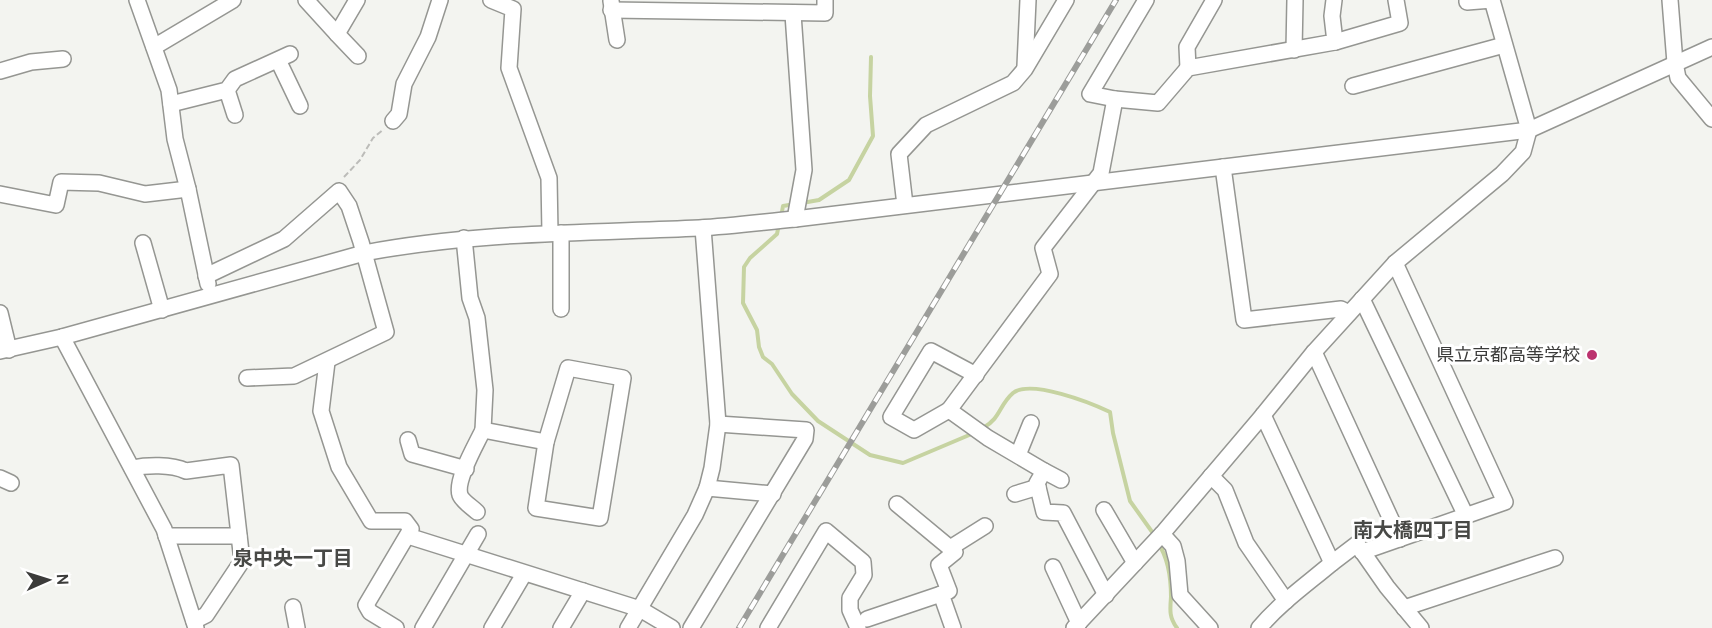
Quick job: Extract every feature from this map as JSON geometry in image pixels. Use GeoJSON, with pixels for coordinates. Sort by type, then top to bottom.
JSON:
{"type":"FeatureCollection","features":[{"type":"Feature","properties":{"kind":"street"},"geometry":{"type":"LineString","coordinates":[[137,0],[169,90],[174,139],[188,189],[210,297]]}},
{"type":"Feature","properties":{"kind":"street"},"geometry":{"type":"LineString","coordinates":[[154,47],[233,0]]}},
{"type":"Feature","properties":{"kind":"street"},"geometry":{"type":"LineString","coordinates":[[306,0],[358,56]]}},
{"type":"Feature","properties":{"kind":"street"},"geometry":{"type":"LineString","coordinates":[[337,34],[357,0]]}},
{"type":"Feature","properties":{"kind":"street"},"geometry":{"type":"LineString","coordinates":[[393,121],[399,114],[404,84],[428,36],[440,0]]}},
{"type":"Feature","properties":{"kind":"street"},"geometry":{"type":"LineString","coordinates":[[491,0],[513,9],[509,68],[549,178],[561,309]]}},
{"type":"Feature","properties":{"kind":"street"},"geometry":{"type":"LineString","coordinates":[[618,40],[611,5],[752,6],[793,14],[825,13],[825,0]]}},
{"type":"Feature","properties":{"kind":"street"},"geometry":{"type":"LineString","coordinates":[[1025,69],[1028,0]]}},
{"type":"Feature","properties":{"kind":"street"},"geometry":{"type":"LineString","coordinates":[[905,205],[899,154],[926,125],[1013,83],[1025,69],[1066,0]]}},
{"type":"Feature","properties":{"kind":"street"},"geometry":{"type":"LineString","coordinates":[[1146,0],[1090,94],[1158,103],[1188,68],[1335,42],[1400,23],[1396,0]]}},
{"type":"Feature","properties":{"kind":"street"},"geometry":{"type":"LineString","coordinates":[[1188,68],[1187,47],[1214,0]]}},
{"type":"Feature","properties":{"kind":"street"},"geometry":{"type":"LineString","coordinates":[[1294,0],[1294,50]]}},
{"type":"Feature","properties":{"kind":"street"},"geometry":{"type":"LineString","coordinates":[[1334,0],[1332,16],[1335,42]]}},
{"type":"Feature","properties":{"kind":"street"},"geometry":{"type":"LineString","coordinates":[[1053,567],[1076,625],[1162,534],[1314,352],[1395,263],[1502,174],[1523,152],[1529,130],[1492,0],[1467,2],[1467,0]]}},
{"type":"Feature","properties":{"kind":"street"},"geometry":{"type":"LineString","coordinates":[[1670,0],[1678,78],[1712,119]]}},
{"type":"Feature","properties":{"kind":"street"},"geometry":{"type":"LineString","coordinates":[[793,14],[804,170],[795,219]]}},
{"type":"Feature","properties":{"kind":"street"},"geometry":{"type":"LineString","coordinates":[[1353,86],[1503,45]]}},
{"type":"Feature","properties":{"kind":"street"},"geometry":{"type":"LineString","coordinates":[[0,313],[5,351],[210,297],[364,253],[409,244],[464,238],[555,233],[703,228],[795,219],[1529,130],[1712,47]]}},
{"type":"Feature","properties":{"kind":"street"},"geometry":{"type":"LineString","coordinates":[[171,104],[227,90],[235,79],[284,57],[300,106]]}},
{"type":"Feature","properties":{"kind":"street"},"geometry":{"type":"LineString","coordinates":[[0,71],[31,62],[63,59]]}},
{"type":"Feature","properties":{"kind":"street"},"geometry":{"type":"LineString","coordinates":[[227,90],[235,115]]}},
{"type":"Feature","properties":{"kind":"street"},"geometry":{"type":"LineString","coordinates":[[976,375],[931,351],[891,417],[914,430],[949,410],[976,375],[1050,274],[1044,248],[1101,173],[1115,99]]}},
{"type":"Feature","properties":{"kind":"street"},"geometry":{"type":"LineString","coordinates":[[1223,167],[1244,320],[1341,309],[1349,314]]}},
{"type":"Feature","properties":{"kind":"street"},"geometry":{"type":"LineString","coordinates":[[0,194],[56,204],[61,182],[99,183],[145,194],[188,189]]}},
{"type":"Feature","properties":{"kind":"street"},"geometry":{"type":"LineString","coordinates":[[206,276],[284,239],[339,192],[349,206],[386,332],[294,376],[247,378]]}},
{"type":"Feature","properties":{"kind":"street"},"geometry":{"type":"LineString","coordinates":[[628,628],[695,515],[707,488],[712,468],[718,424],[703,228]]}},
{"type":"Feature","properties":{"kind":"street"},"geometry":{"type":"LineString","coordinates":[[464,238],[470,298],[477,318],[480,339],[484,390],[483,430],[459,488],[460,497],[477,512]]}},
{"type":"Feature","properties":{"kind":"street"},"geometry":{"type":"LineString","coordinates":[[143,243],[162,310]]}},
{"type":"Feature","properties":{"kind":"street"},"geometry":{"type":"LineString","coordinates":[[1362,552],[1505,502],[1395,263]]}},
{"type":"Feature","properties":{"kind":"street"},"geometry":{"type":"LineString","coordinates":[[1362,299],[1466,516]]}},
{"type":"Feature","properties":{"kind":"street"},"geometry":{"type":"LineString","coordinates":[[62,337],[166,536],[195,625],[206,615],[242,561],[231,465],[186,471],[180,468],[141,466],[132,468]]}},
{"type":"Feature","properties":{"kind":"street"},"geometry":{"type":"LineString","coordinates":[[1314,352],[1400,539]]}},
{"type":"Feature","properties":{"kind":"street"},"geometry":{"type":"LineString","coordinates":[[327,362],[321,411],[339,467],[371,521],[405,521],[411,529],[366,605],[370,612],[396,628]]}},
{"type":"Feature","properties":{"kind":"street"},"geometry":{"type":"LineString","coordinates":[[568,368],[623,378],[600,518],[536,508],[546,442],[568,368]]}},
{"type":"Feature","properties":{"kind":"street"},"geometry":{"type":"LineString","coordinates":[[949,410],[988,438],[1061,480]]}},
{"type":"Feature","properties":{"kind":"street"},"geometry":{"type":"LineString","coordinates":[[1263,415],[1332,563]]}},
{"type":"Feature","properties":{"kind":"street"},"geometry":{"type":"LineString","coordinates":[[1018,455],[1032,423]]}},
{"type":"Feature","properties":{"kind":"street"},"geometry":{"type":"LineString","coordinates":[[691,628],[805,439],[806,430],[718,424]]}},
{"type":"Feature","properties":{"kind":"street"},"geometry":{"type":"LineString","coordinates":[[483,430],[546,442]]}},
{"type":"Feature","properties":{"kind":"street"},"geometry":{"type":"LineString","coordinates":[[408,440],[411,454],[465,469]]}},
{"type":"Feature","properties":{"kind":"street"},"geometry":{"type":"LineString","coordinates":[[1044,471],[1037,483],[1044,512],[1063,513],[1106,595]]}},
{"type":"Feature","properties":{"kind":"street"},"geometry":{"type":"LineString","coordinates":[[1211,476],[1225,490],[1246,543],[1286,601]]}},
{"type":"Feature","properties":{"kind":"street"},"geometry":{"type":"LineString","coordinates":[[1015,494],[1038,487]]}},
{"type":"Feature","properties":{"kind":"street"},"geometry":{"type":"LineString","coordinates":[[707,488],[772,494]]}},
{"type":"Feature","properties":{"kind":"street"},"geometry":{"type":"LineString","coordinates":[[768,628],[826,531],[863,562],[864,575],[850,598],[850,610],[863,624],[950,591],[939,565],[955,552],[897,504]]}},
{"type":"Feature","properties":{"kind":"street"},"geometry":{"type":"LineString","coordinates":[[1104,510],[1136,563]]}},
{"type":"Feature","properties":{"kind":"street"},"geometry":{"type":"LineString","coordinates":[[950,548],[985,526]]}},
{"type":"Feature","properties":{"kind":"street"},"geometry":{"type":"LineString","coordinates":[[423,628],[478,534]]}},
{"type":"Feature","properties":{"kind":"street"},"geometry":{"type":"LineString","coordinates":[[1162,534],[1173,546],[1177,561],[1179,595],[1209,628]]}},
{"type":"Feature","properties":{"kind":"street"},"geometry":{"type":"LineString","coordinates":[[166,536],[239,536]]}},
{"type":"Feature","properties":{"kind":"street"},"geometry":{"type":"LineString","coordinates":[[408,536],[640,609],[672,628]]}},
{"type":"Feature","properties":{"kind":"street"},"geometry":{"type":"LineString","coordinates":[[1259,628],[1286,601],[1357,544],[1421,628]]}},
{"type":"Feature","properties":{"kind":"street"},"geometry":{"type":"LineString","coordinates":[[1404,608],[1555,558]]}},
{"type":"Feature","properties":{"kind":"street"},"geometry":{"type":"LineString","coordinates":[[492,628],[524,574]]}},
{"type":"Feature","properties":{"kind":"street"},"geometry":{"type":"LineString","coordinates":[[561,628],[583,591]]}},
{"type":"Feature","properties":{"kind":"street"},"geometry":{"type":"LineString","coordinates":[[941,594],[952,628]]}},
{"type":"Feature","properties":{"kind":"street"},"geometry":{"type":"LineString","coordinates":[[293,607],[297,628]]}},
{"type":"Feature","properties":{"kind":"path"},"geometry":{"type":"LineString","coordinates":[[339,192],[339,181],[360,160],[373,138],[393,121]]}},
{"type":"Feature","properties":{"kind":"waterway"},"geometry":{"type":"LineString","coordinates":[[802,203],[819,200],[849,180],[873,136],[870,96],[871,57]]}},
{"type":"Feature","properties":{"kind":"waterway"},"geometry":{"type":"LineString","coordinates":[[781,217],[783,206],[795,204]]}},
{"type":"Feature","properties":{"kind":"waterway"},"geometry":{"type":"LineString","coordinates":[[779,224],[777,234],[750,258],[744,267],[743,303],[757,330],[763,357],[772,364],[792,394],[818,421],[870,455],[903,463],[974,433]]}},
{"type":"Feature","properties":{"kind":"waterway"},"geometry":{"type":"LineString","coordinates":[[983,428],[993,420],[1008,398],[1022,389],[1047,390],[1110,412],[1130,501],[1155,536]]}},
{"type":"Feature","properties":{"kind":"waterway"},"geometry":{"type":"LineString","coordinates":[[1158,543],[1169,569],[1171,613],[1177,628]]}},
{"type":"Feature","properties":{"kind":"railway"},"geometry":{"type":"LineString","coordinates":[[739,628],[1116,0]]}},
{"type":"Feature","properties":{"kind":"place","name":"県立京都高等学校"},"geometry":{"type":"Point","coordinates":[1592,355]}},
{"type":"Feature","properties":{"kind":"district","name":"南大橋四丁目"},"geometry":{"type":"Point","coordinates":[1413,530]}},
{"type":"Feature","properties":{"kind":"district","name":"泉中央一丁目"},"geometry":{"type":"Point","coordinates":[293,558]}}]}
